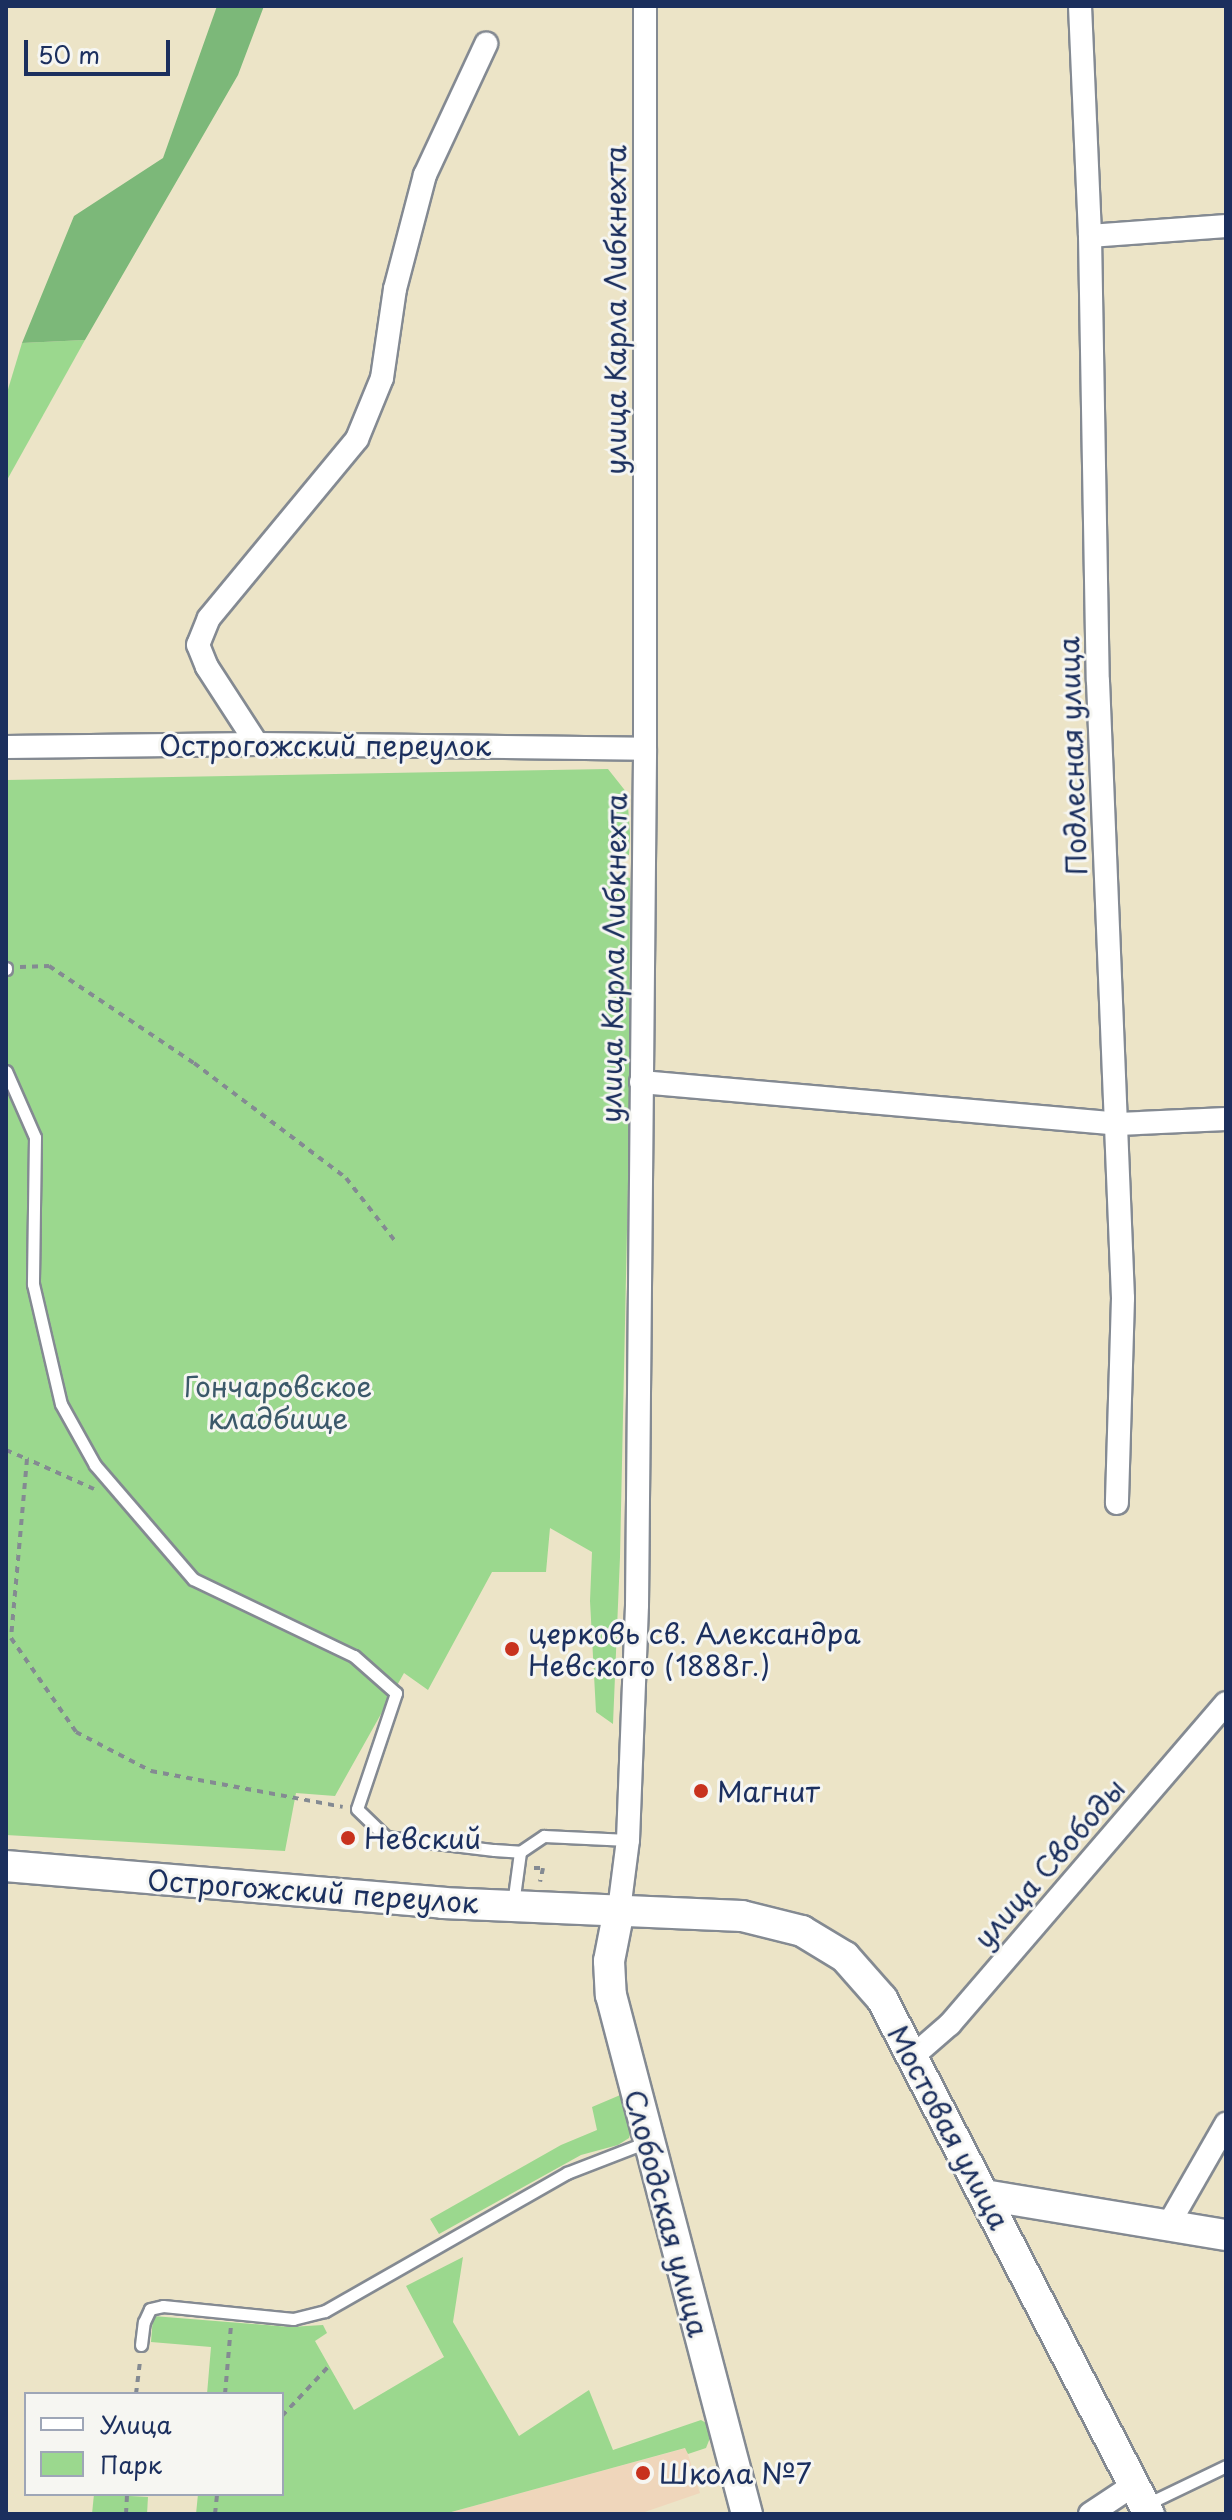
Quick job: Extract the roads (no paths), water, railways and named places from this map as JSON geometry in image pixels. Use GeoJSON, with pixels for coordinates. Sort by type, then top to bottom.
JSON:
{"type":"FeatureCollection","features":[{"type":"Feature","properties":{"kind":"main road","name":"Острогожский переулок"},"geometry":{"type":"LineString","coordinates":[[6,1866],[428,1902],[619,1910]]}},
{"type":"Feature","properties":{"kind":"main road","name":"Мостовая улица"},"geometry":{"type":"LineString","coordinates":[[619,1910],[742,1916],[802,1931],[845,1957],[882,1999],[1143,2501]]}},
{"type":"Feature","properties":{"kind":"main road","name":"Слободская улица"},"geometry":{"type":"LineString","coordinates":[[619,1910],[609,1961],[611,1995],[647,2142],[747,2514]]}},
{"type":"Feature","properties":{"kind":"main road"},"geometry":{"type":"LineString","coordinates":[[984,2195],[1226,2235]]}},
{"type":"Feature","properties":{"kind":"street","name":"улица Карла Либкнехта"},"geometry":{"type":"LineString","coordinates":[[619,1910],[628,1840],[637,1605],[645,749],[645,6]]}},
{"type":"Feature","properties":{"kind":"street","name":"Подлесная улица"},"geometry":{"type":"LineString","coordinates":[[1080,6],[1090,236],[1098,681],[1123,1298],[1117,1503]]}},
{"type":"Feature","properties":{"kind":"street"},"geometry":{"type":"LineString","coordinates":[[257,744],[207,667],[198,645],[209,618],[357,439],[382,378],[395,289],[425,175],[486,44]]}},
{"type":"Feature","properties":{"kind":"street"},"geometry":{"type":"LineString","coordinates":[[1090,236],[1226,226]]}},
{"type":"Feature","properties":{"kind":"street","name":"Острогожский переулок"},"geometry":{"type":"LineString","coordinates":[[6,747],[257,744],[645,749]]}},
{"type":"Feature","properties":{"kind":"street"},"geometry":{"type":"LineString","coordinates":[[641,1082],[1118,1124],[1226,1119]]}},
{"type":"Feature","properties":{"kind":"street","name":"улица Свободы"},"geometry":{"type":"LineString","coordinates":[[912,2057],[950,2024],[1226,1703]]}},
{"type":"Feature","properties":{"kind":"street"},"geometry":{"type":"LineString","coordinates":[[1167,2227],[1226,2124]]}},
{"type":"Feature","properties":{"kind":"street"},"geometry":{"type":"LineString","coordinates":[[1090,2514],[1143,2501]]}},
{"type":"Feature","properties":{"kind":"lane"},"geometry":{"type":"LineString","coordinates":[[6,1071],[35,1137],[33,1284],[61,1404],[95,1465],[193,1579],[354,1656],[396,1693],[357,1809],[386,1837],[520,1852],[544,1836],[628,1840]]}},
{"type":"Feature","properties":{"kind":"lane"},"geometry":{"type":"LineString","coordinates":[[513,1905],[520,1852]]}},
{"type":"Feature","properties":{"kind":"lane"},"geometry":{"type":"LineString","coordinates":[[141,2345],[144,2322],[150,2309],[163,2306],[293,2319],[325,2311],[567,2173],[647,2142]]}},
{"type":"Feature","properties":{"kind":"lane"},"geometry":{"type":"LineString","coordinates":[[1143,2501],[1226,2466]]}},
{"type":"Feature","properties":{"kind":"place","name":"церковь св. Александра Невского (1888г.)"},"geometry":{"type":"Point","coordinates":[512,1649]}},
{"type":"Feature","properties":{"kind":"place","name":"Магнит"},"geometry":{"type":"Point","coordinates":[701,1791]}},
{"type":"Feature","properties":{"kind":"place","name":"Невский"},"geometry":{"type":"Point","coordinates":[348,1838]}},
{"type":"Feature","properties":{"kind":"place","name":"Школа №7"},"geometry":{"type":"Point","coordinates":[643,2473]}},
{"type":"Feature","properties":{"kind":"park label","name":"Гончаровское кладбище"},"geometry":{"type":"Point","coordinates":[278,1402]}}]}
